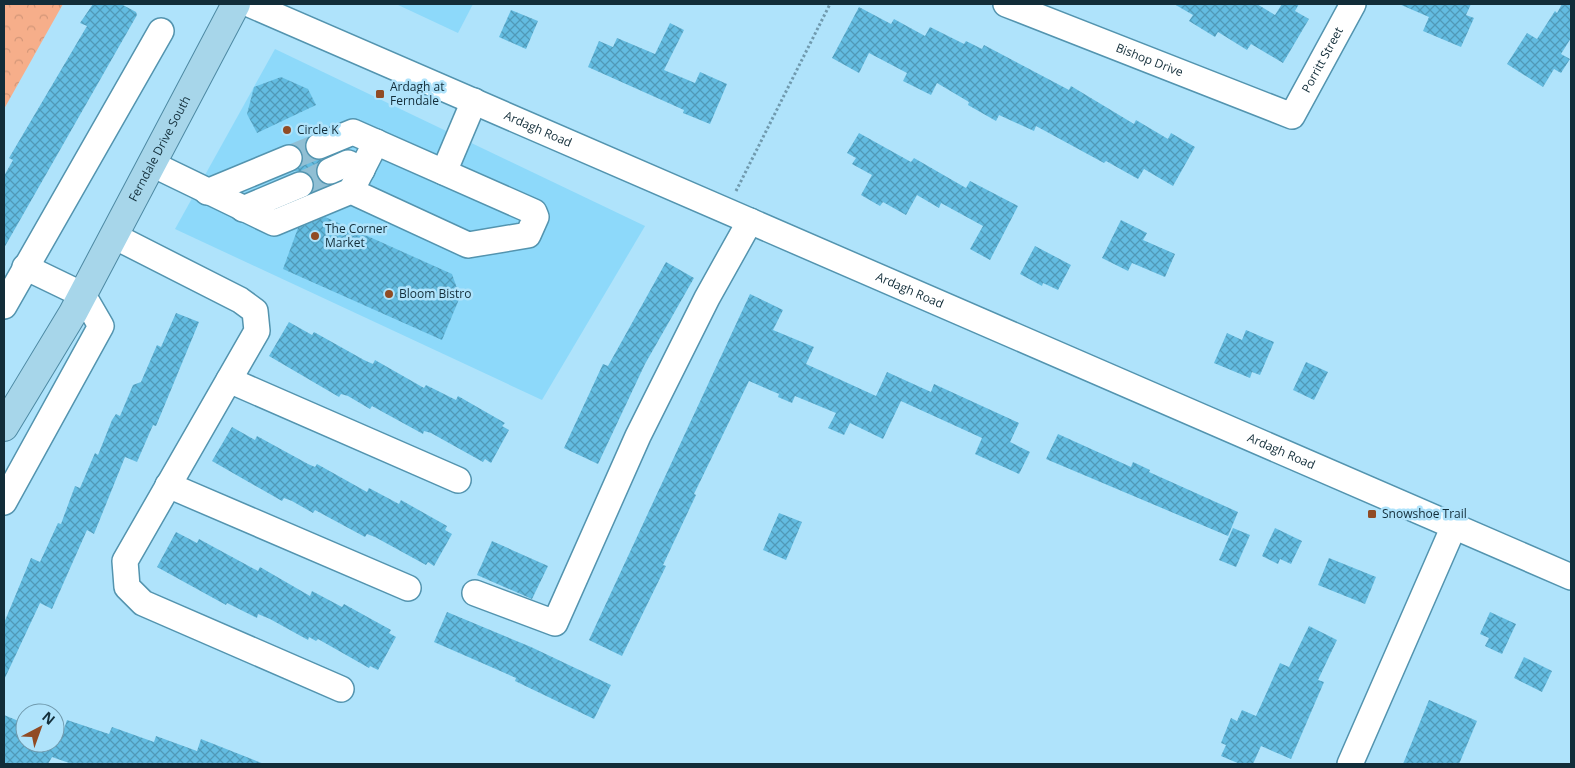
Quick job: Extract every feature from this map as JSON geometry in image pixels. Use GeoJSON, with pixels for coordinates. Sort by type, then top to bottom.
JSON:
{"type":"FeatureCollection","features":[{"type":"Feature","properties":{"kind":"main road","name":"Ferndale Drive South"},"geometry":{"type":"LineString","coordinates":[[4,427],[83,295],[236,4]]}},
{"type":"Feature","properties":{"kind":"street","name":"Ardagh Road"},"geometry":{"type":"LineString","coordinates":[[249,4],[1571,576]]}},
{"type":"Feature","properties":{"kind":"street","name":"Bishop Drive"},"geometry":{"type":"LineString","coordinates":[[1006,4],[1292,116]]}},
{"type":"Feature","properties":{"kind":"street","name":"Porritt Street"},"geometry":{"type":"LineString","coordinates":[[1292,116],[1352,4]]}},
{"type":"Feature","properties":{"kind":"street"},"geometry":{"type":"LineString","coordinates":[[4,306],[161,31]]}},
{"type":"Feature","properties":{"kind":"street"},"geometry":{"type":"LineString","coordinates":[[444,172],[474,101]]}},
{"type":"Feature","properties":{"kind":"street"},"geometry":{"type":"LineString","coordinates":[[319,146],[354,132],[534,212],[536,217],[528,235],[468,245],[351,192]]}},
{"type":"Feature","properties":{"kind":"street"},"geometry":{"type":"LineString","coordinates":[[152,164],[274,223],[351,192],[376,142]]}},
{"type":"Feature","properties":{"kind":"street"},"geometry":{"type":"LineString","coordinates":[[207,192],[289,158]]}},
{"type":"Feature","properties":{"kind":"street"},"geometry":{"type":"LineString","coordinates":[[330,172],[348,163],[362,170]]}},
{"type":"Feature","properties":{"kind":"street"},"geometry":{"type":"LineString","coordinates":[[243,209],[300,185]]}},
{"type":"Feature","properties":{"kind":"street"},"geometry":{"type":"LineString","coordinates":[[476,593],[555,623],[638,436],[707,298],[750,221]]}},
{"type":"Feature","properties":{"kind":"street"},"geometry":{"type":"LineString","coordinates":[[114,236],[240,300],[255,311],[258,331],[125,560],[127,587],[143,603],[341,689]]}},
{"type":"Feature","properties":{"kind":"street"},"geometry":{"type":"LineString","coordinates":[[4,502],[101,326],[83,295],[25,267]]}},
{"type":"Feature","properties":{"kind":"street"},"geometry":{"type":"LineString","coordinates":[[229,380],[458,480]]}},
{"type":"Feature","properties":{"kind":"street"},"geometry":{"type":"LineString","coordinates":[[168,485],[408,588]]}},
{"type":"Feature","properties":{"kind":"street"},"geometry":{"type":"LineString","coordinates":[[1350,764],[1454,526]]}},
{"type":"Feature","properties":{"kind":"path"},"geometry":{"type":"LineString","coordinates":[[726,211],[830,4]]}},
{"type":"Feature","properties":{"kind":"shaded area"},"geometry":{"type":"Polygon","coordinates":[[[396,4],[473,4],[458,33],[396,4]]]}},
{"type":"Feature","properties":{"kind":"shaded area"},"geometry":{"type":"Polygon","coordinates":[[[275,49],[645,226],[542,400],[175,229],[275,49]]]}},
{"type":"Feature","properties":{"kind":"green space"},"geometry":{"type":"Polygon","coordinates":[[[4,4],[63,4],[4,109],[4,4]]]}},
{"type":"Feature","properties":{"kind":"building"},"geometry":{"type":"Polygon","coordinates":[[[93,4],[121,4],[136,12],[137,15],[4,248],[4,176],[13,160],[9,158],[87,26],[80,23],[93,4]]]}},
{"type":"Feature","properties":{"kind":"building"},"geometry":{"type":"Polygon","coordinates":[[[1174,4],[1257,4],[1275,15],[1282,4],[1299,4],[1295,11],[1309,19],[1283,63],[1251,44],[1247,50],[1218,32],[1215,37],[1189,21],[1193,15],[1174,4]]]}},
{"type":"Feature","properties":{"kind":"building"},"geometry":{"type":"Polygon","coordinates":[[[1399,4],[1471,4],[1466,15],[1474,18],[1461,47],[1423,31],[1429,17],[1399,4]]]}},
{"type":"Feature","properties":{"kind":"building"},"geometry":{"type":"Polygon","coordinates":[[[1562,4],[1571,4],[1571,38],[1561,54],[1570,59],[1561,73],[1554,69],[1543,87],[1507,64],[1527,33],[1537,39],[1555,11],[1557,13],[1562,4]]]}},
{"type":"Feature","properties":{"kind":"building"},"geometry":{"type":"Polygon","coordinates":[[[859,7],[891,24],[894,19],[925,36],[930,27],[964,44],[966,41],[982,49],[984,45],[1069,90],[1071,86],[1134,124],[1136,120],[1168,139],[1171,133],[1195,147],[1173,186],[1144,169],[1138,179],[1036,126],[1034,131],[999,115],[996,121],[968,105],[969,102],[937,83],[931,95],[903,81],[907,73],[869,53],[859,73],[832,58],[859,7]]]}},
{"type":"Feature","properties":{"kind":"building"},"geometry":{"type":"Polygon","coordinates":[[[511,10],[538,21],[526,49],[499,37],[511,10]]]}},
{"type":"Feature","properties":{"kind":"building"},"geometry":{"type":"Polygon","coordinates":[[[670,23],[684,30],[664,70],[695,83],[700,72],[727,84],[710,124],[683,113],[684,110],[588,67],[599,41],[613,47],[617,38],[655,54],[670,23]]]}},
{"type":"Feature","properties":{"kind":"building"},"geometry":{"type":"Polygon","coordinates":[[[281,77],[308,89],[316,105],[257,133],[247,114],[254,87],[281,77]]]}},
{"type":"Feature","properties":{"kind":"building"},"geometry":{"type":"Polygon","coordinates":[[[859,133],[911,162],[914,158],[966,188],[970,181],[1018,206],[990,260],[970,249],[983,226],[941,203],[939,208],[917,195],[906,215],[883,202],[880,206],[861,195],[872,175],[852,164],[856,158],[847,153],[859,133]]]}},
{"type":"Feature","properties":{"kind":"building"},"geometry":{"type":"Polygon","coordinates":[[[305,146],[310,157],[322,160],[316,169],[317,176],[321,182],[328,185],[312,191],[313,180],[309,174],[302,171],[294,171],[300,167],[303,160],[299,148],[305,146]]]}},
{"type":"Feature","properties":{"kind":"building"},"geometry":{"type":"Polygon","coordinates":[[[325,217],[452,274],[460,297],[442,340],[283,269],[298,228],[325,217]]]}},
{"type":"Feature","properties":{"kind":"building"},"geometry":{"type":"Polygon","coordinates":[[[1121,220],[1147,233],[1143,240],[1175,254],[1165,277],[1132,263],[1128,271],[1102,258],[1121,220]]]}},
{"type":"Feature","properties":{"kind":"building"},"geometry":{"type":"Polygon","coordinates":[[[1035,246],[1071,265],[1058,290],[1043,283],[1042,286],[1020,274],[1035,246]]]}},
{"type":"Feature","properties":{"kind":"building"},"geometry":{"type":"Polygon","coordinates":[[[666,262],[694,278],[645,364],[598,464],[564,448],[603,364],[608,366],[666,262]]]}},
{"type":"Feature","properties":{"kind":"building"},"geometry":{"type":"Polygon","coordinates":[[[750,294],[783,310],[773,330],[814,347],[806,364],[876,396],[887,372],[931,392],[934,384],[1019,423],[1010,442],[1030,452],[1019,474],[975,454],[982,438],[901,401],[883,439],[850,423],[844,435],[828,428],[836,413],[795,396],[792,403],[778,397],[779,394],[749,381],[694,494],[696,495],[663,565],[666,566],[622,656],[589,640],[750,294]]]}},
{"type":"Feature","properties":{"kind":"building"},"geometry":{"type":"Polygon","coordinates":[[[176,313],[199,322],[156,426],[153,425],[137,462],[125,457],[94,534],[87,530],[52,609],[40,603],[4,680],[4,623],[31,558],[40,562],[58,523],[61,524],[75,486],[80,488],[95,453],[98,455],[112,420],[116,414],[120,416],[133,385],[141,382],[157,345],[161,347],[176,313]]]}},
{"type":"Feature","properties":{"kind":"building"},"geometry":{"type":"Polygon","coordinates":[[[289,322],[312,335],[314,332],[373,364],[375,360],[424,388],[426,385],[456,400],[458,396],[505,423],[502,426],[509,430],[491,463],[485,459],[483,462],[431,433],[424,431],[423,434],[372,406],[370,409],[341,394],[339,397],[269,356],[289,322]]]}},
{"type":"Feature","properties":{"kind":"building"},"geometry":{"type":"Polygon","coordinates":[[[1246,330],[1274,342],[1260,375],[1252,372],[1250,378],[1214,363],[1227,333],[1242,340],[1246,330]]]}},
{"type":"Feature","properties":{"kind":"building"},"geometry":{"type":"Polygon","coordinates":[[[1306,362],[1328,372],[1314,400],[1293,390],[1306,362]]]}},
{"type":"Feature","properties":{"kind":"building"},"geometry":{"type":"Polygon","coordinates":[[[232,427],[255,440],[257,436],[308,464],[315,467],[317,464],[367,492],[369,488],[399,504],[401,500],[447,526],[445,530],[452,534],[434,566],[428,562],[426,565],[375,537],[367,534],[365,537],[315,510],[313,513],[284,498],[282,501],[212,461],[232,427]]]}},
{"type":"Feature","properties":{"kind":"building"},"geometry":{"type":"Polygon","coordinates":[[[1058,434],[1131,467],[1133,462],[1150,470],[1149,472],[1238,512],[1228,536],[1046,459],[1058,434]]]}},
{"type":"Feature","properties":{"kind":"building"},"geometry":{"type":"Polygon","coordinates":[[[779,513],[802,522],[786,560],[763,550],[779,513]]]}},
{"type":"Feature","properties":{"kind":"building"},"geometry":{"type":"Polygon","coordinates":[[[1233,528],[1250,535],[1236,567],[1219,560],[1233,528]]]}},
{"type":"Feature","properties":{"kind":"building"},"geometry":{"type":"Polygon","coordinates":[[[1275,528],[1302,541],[1291,564],[1280,559],[1278,564],[1262,556],[1275,528]]]}},
{"type":"Feature","properties":{"kind":"building"},"geometry":{"type":"Polygon","coordinates":[[[176,532],[197,543],[199,539],[258,571],[260,567],[310,596],[312,591],[342,607],[344,604],[391,630],[389,633],[396,637],[378,670],[370,666],[369,668],[318,639],[316,641],[309,637],[308,640],[270,619],[258,614],[257,618],[227,603],[226,605],[157,567],[176,532]]]}},
{"type":"Feature","properties":{"kind":"building"},"geometry":{"type":"Polygon","coordinates":[[[492,541],[548,566],[532,599],[477,575],[492,541]]]}},
{"type":"Feature","properties":{"kind":"building"},"geometry":{"type":"Polygon","coordinates":[[[1329,558],[1376,577],[1365,604],[1318,585],[1329,558]]]}},
{"type":"Feature","properties":{"kind":"building"},"geometry":{"type":"Polygon","coordinates":[[[447,612],[531,647],[611,685],[594,719],[515,681],[516,678],[434,642],[447,612]]]}},
{"type":"Feature","properties":{"kind":"building"},"geometry":{"type":"Polygon","coordinates":[[[1490,612],[1516,624],[1502,654],[1485,646],[1489,638],[1480,634],[1490,612]]]}},
{"type":"Feature","properties":{"kind":"building"},"geometry":{"type":"Polygon","coordinates":[[[1309,626],[1337,640],[1318,680],[1324,682],[1291,759],[1261,746],[1253,764],[1240,764],[1221,756],[1226,745],[1221,743],[1231,718],[1237,721],[1242,710],[1256,716],[1280,663],[1289,667],[1309,626]]]}},
{"type":"Feature","properties":{"kind":"building"},"geometry":{"type":"Polygon","coordinates":[[[1524,657],[1552,671],[1542,692],[1514,678],[1524,657]]]}},
{"type":"Feature","properties":{"kind":"building"},"geometry":{"type":"Polygon","coordinates":[[[1429,700],[1477,721],[1459,764],[1403,764],[1429,700]]]}},
{"type":"Feature","properties":{"kind":"building"},"geometry":{"type":"Polygon","coordinates":[[[4,715],[15,720],[15,753],[65,753],[65,726],[67,720],[109,734],[112,727],[154,742],[156,736],[197,751],[201,739],[264,764],[72,764],[52,757],[48,764],[4,764],[4,715]]]}},
{"type":"Feature","properties":{"kind":"tunnel"},"geometry":{"type":"LineString","coordinates":[[289,158],[319,146]]}},
{"type":"Feature","properties":{"kind":"tunnel"},"geometry":{"type":"LineString","coordinates":[[300,185],[330,171]]}},
{"type":"Feature","properties":{"kind":"place","name":"Ardagh at Ferndale"},"geometry":{"type":"Point","coordinates":[380,94]}},
{"type":"Feature","properties":{"kind":"place","name":"Circle K"},"geometry":{"type":"Point","coordinates":[287,130]}},
{"type":"Feature","properties":{"kind":"place","name":"The Corner Market"},"geometry":{"type":"Point","coordinates":[315,236]}},
{"type":"Feature","properties":{"kind":"place","name":"Bloom Bistro"},"geometry":{"type":"Point","coordinates":[389,294]}},
{"type":"Feature","properties":{"kind":"place","name":"Snowshoe Trail"},"geometry":{"type":"Point","coordinates":[1372,514]}}]}
